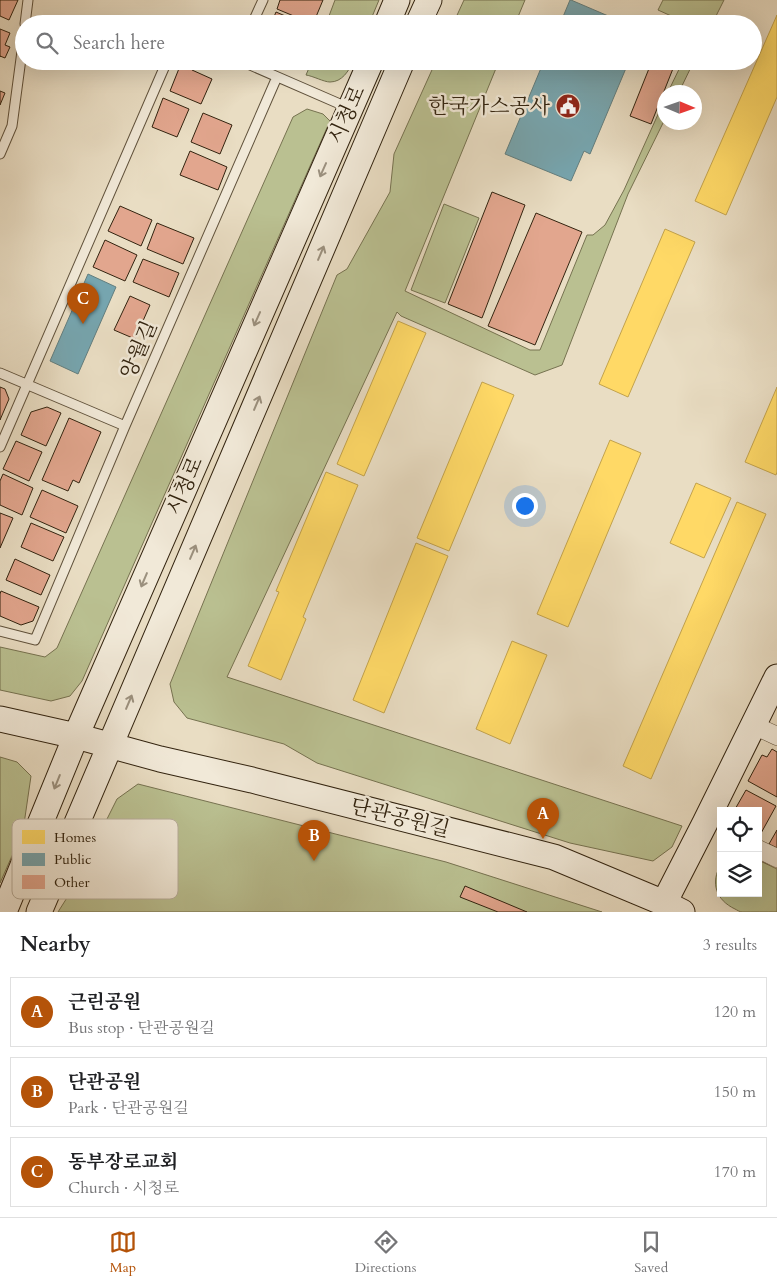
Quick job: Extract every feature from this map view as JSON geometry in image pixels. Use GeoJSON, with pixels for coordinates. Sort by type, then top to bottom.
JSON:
{"type":"FeatureCollection","features":[{"type":"Feature","properties":{"kind":"street"},"geometry":{"type":"LineString","coordinates":[[391,15],[397,0]]}},
{"type":"Feature","properties":{"kind":"street"},"geometry":{"type":"LineString","coordinates":[[422,15],[428,0]]}},
{"type":"Feature","properties":{"kind":"street","name":"시청로"},"geometry":{"type":"LineString","coordinates":[[42,819],[76,736],[367,70]]}},
{"type":"Feature","properties":{"kind":"street","name":"시청로"},"geometry":{"type":"LineString","coordinates":[[79,819],[398,70]]}},
{"type":"Feature","properties":{"kind":"street"},"geometry":{"type":"LineString","coordinates":[[673,907],[713,827],[753,724],[777,677]]}},
{"type":"Feature","properties":{"kind":"street"},"geometry":{"type":"LineString","coordinates":[[0,719],[76,736]]}},
{"type":"Feature","properties":{"kind":"street"},"geometry":{"type":"LineString","coordinates":[[753,724],[777,736]]}},
{"type":"Feature","properties":{"kind":"street","name":"단관공원길"},"geometry":{"type":"LineString","coordinates":[[76,736],[554,857],[673,907]]}},
{"type":"Feature","properties":{"kind":"street"},"geometry":{"type":"LineString","coordinates":[[762,851],[777,858]]}},
{"type":"Feature","properties":{"kind":"street","name":"시청로"},"geometry":{"type":"LineString","coordinates":[[4,912],[12,892]]}},
{"type":"Feature","properties":{"kind":"street","name":"시청로"},"geometry":{"type":"LineString","coordinates":[[39,912],[45,899]]}},
{"type":"Feature","properties":{"kind":"lane"},"geometry":{"type":"LineString","coordinates":[[26,15],[28,0]]}},
{"type":"Feature","properties":{"kind":"lane"},"geometry":{"type":"LineString","coordinates":[[256,15],[263,0]]}},
{"type":"Feature","properties":{"kind":"lane"},"geometry":{"type":"LineString","coordinates":[[0,154],[12,126],[19,70]]}},
{"type":"Feature","properties":{"kind":"lane"},"geometry":{"type":"LineString","coordinates":[[0,447],[162,70]]}},
{"type":"Feature","properties":{"kind":"lane"},"geometry":{"type":"LineString","coordinates":[[261,70],[350,108]]}},
{"type":"Feature","properties":{"kind":"lane","name":"앙월길"},"geometry":{"type":"LineString","coordinates":[[0,632],[35,640],[125,426],[277,77]]}},
{"type":"Feature","properties":{"kind":"lane"},"geometry":{"type":"LineString","coordinates":[[0,373],[125,426]]}},
{"type":"Feature","properties":{"kind":"green space"},"geometry":{"type":"Polygon","coordinates":[[[335,0],[379,0],[373,15],[329,15],[335,0]]]}},
{"type":"Feature","properties":{"kind":"green space"},"geometry":{"type":"Polygon","coordinates":[[[464,0],[525,0],[519,15],[457,15],[464,0]]]}},
{"type":"Feature","properties":{"kind":"green space"},"geometry":{"type":"Polygon","coordinates":[[[663,0],[724,0],[716,15],[669,15],[658,10],[663,0]]]}},
{"type":"Feature","properties":{"kind":"green space"},"geometry":{"type":"Polygon","coordinates":[[[308,70],[348,70],[334,82],[306,75],[308,70]]]}},
{"type":"Feature","properties":{"kind":"green space"},"geometry":{"type":"Polygon","coordinates":[[[432,70],[495,70],[405,291],[530,350],[540,350],[587,235],[593,235],[605,225],[624,190],[657,117],[657,130],[660,130],[628,194],[562,365],[535,375],[401,316],[397,312],[227,677],[682,826],[672,847],[653,861],[570,843],[317,763],[284,744],[187,718],[174,702],[170,684],[337,275],[347,269],[390,192],[394,154],[432,70]]]}},
{"type":"Feature","properties":{"kind":"green space"},"geometry":{"type":"Polygon","coordinates":[[[679,70],[690,70],[682,85],[671,85],[679,70]]]}},
{"type":"Feature","properties":{"kind":"green space"},"geometry":{"type":"Polygon","coordinates":[[[307,109],[323,114],[330,121],[82,681],[70,696],[51,701],[0,690],[0,647],[45,657],[57,648],[293,117],[307,109]]]}},
{"type":"Feature","properties":{"kind":"green space"},"geometry":{"type":"Polygon","coordinates":[[[444,204],[479,218],[445,303],[411,290],[444,204]]]}},
{"type":"Feature","properties":{"kind":"green space"},"geometry":{"type":"Polygon","coordinates":[[[0,757],[17,762],[31,776],[25,819],[12,819],[12,856],[0,883],[0,757]]]}},
{"type":"Feature","properties":{"kind":"green space"},"geometry":{"type":"Polygon","coordinates":[[[138,784],[446,862],[602,912],[58,912],[66,899],[178,899],[178,819],[107,819],[117,799],[138,784]]]}},
{"type":"Feature","properties":{"kind":"green space"},"geometry":{"type":"Polygon","coordinates":[[[762,862],[777,869],[777,912],[740,912],[720,897],[762,897],[762,862]]]}},
{"type":"Feature","properties":{"kind":"building: Homes"},"geometry":{"type":"Polygon","coordinates":[[[777,15],[777,97],[726,215],[695,201],[753,70],[762,70],[762,49],[777,15]]]}},
{"type":"Feature","properties":{"kind":"building: Homes"},"geometry":{"type":"Polygon","coordinates":[[[665,229],[695,242],[628,397],[599,384],[665,229]]]}},
{"type":"Feature","properties":{"kind":"building: Homes"},"geometry":{"type":"Polygon","coordinates":[[[398,321],[426,333],[364,476],[337,464],[398,321]]]}},
{"type":"Feature","properties":{"kind":"building: Homes"},"geometry":{"type":"Polygon","coordinates":[[[482,382],[514,395],[449,551],[417,538],[482,382]]]}},
{"type":"Feature","properties":{"kind":"building: Homes"},"geometry":{"type":"Polygon","coordinates":[[[777,387],[777,472],[776,475],[745,462],[777,387]]]}},
{"type":"Feature","properties":{"kind":"building: Homes"},"geometry":{"type":"Polygon","coordinates":[[[610,440],[641,453],[568,627],[537,614],[610,440]]]}},
{"type":"Feature","properties":{"kind":"building: Homes"},"geometry":{"type":"Polygon","coordinates":[[[326,472],[358,485],[303,617],[306,619],[281,680],[248,666],[279,592],[276,591],[326,472]]]}},
{"type":"Feature","properties":{"kind":"building: Homes"},"geometry":{"type":"Polygon","coordinates":[[[696,483],[731,498],[704,558],[670,543],[696,483]]]}},
{"type":"Feature","properties":{"kind":"building: Homes"},"geometry":{"type":"Polygon","coordinates":[[[737,502],[766,514],[651,779],[623,766],[737,502]]]}},
{"type":"Feature","properties":{"kind":"building: Homes"},"geometry":{"type":"Polygon","coordinates":[[[416,543],[448,556],[384,713],[353,700],[416,543]]]}},
{"type":"Feature","properties":{"kind":"building: Homes"},"geometry":{"type":"Polygon","coordinates":[[[512,641],[547,655],[510,744],[476,729],[512,641]]]}},
{"type":"Feature","properties":{"kind":"building: Public"},"geometry":{"type":"Polygon","coordinates":[[[571,0],[606,15],[564,15],[571,0]]]}},
{"type":"Feature","properties":{"kind":"building: Public","name":"한국가스공사"},"geometry":{"type":"Polygon","coordinates":[[[540,70],[625,70],[590,154],[584,151],[571,181],[505,154],[540,70]]]}},
{"type":"Feature","properties":{"kind":"building: Public"},"geometry":{"type":"Polygon","coordinates":[[[88,274],[116,287],[78,374],[50,361],[88,274]]]}},
{"type":"Feature","properties":{"kind":"building: Other"},"geometry":{"type":"Polygon","coordinates":[[[0,0],[18,0],[9,20],[0,16],[0,0]]]}},
{"type":"Feature","properties":{"kind":"building: Other"},"geometry":{"type":"Polygon","coordinates":[[[280,0],[323,0],[317,15],[291,15],[277,9],[280,0]]]}},
{"type":"Feature","properties":{"kind":"building: Other"},"geometry":{"type":"Polygon","coordinates":[[[0,29],[10,33],[5,45],[10,47],[5,58],[0,56],[0,29]]]}},
{"type":"Feature","properties":{"kind":"building: Other"},"geometry":{"type":"Polygon","coordinates":[[[178,70],[192,70],[212,79],[201,104],[170,91],[178,70]]]}},
{"type":"Feature","properties":{"kind":"building: Other"},"geometry":{"type":"Polygon","coordinates":[[[648,70],[672,70],[666,85],[657,85],[657,109],[651,124],[630,116],[648,70]]]}},
{"type":"Feature","properties":{"kind":"building: Other"},"geometry":{"type":"Polygon","coordinates":[[[0,91],[5,93],[0,105],[0,91]]]}},
{"type":"Feature","properties":{"kind":"building: Other"},"geometry":{"type":"Polygon","coordinates":[[[163,98],[189,109],[177,137],[152,127],[163,98]]]}},
{"type":"Feature","properties":{"kind":"building: Other"},"geometry":{"type":"Polygon","coordinates":[[[203,113],[232,125],[220,154],[191,142],[203,113]]]}},
{"type":"Feature","properties":{"kind":"building: Other"},"geometry":{"type":"Polygon","coordinates":[[[190,151],[227,167],[218,190],[180,175],[190,151]]]}},
{"type":"Feature","properties":{"kind":"building: Other"},"geometry":{"type":"Polygon","coordinates":[[[492,192],[525,205],[482,318],[448,304],[492,192]]]}},
{"type":"Feature","properties":{"kind":"building: Other"},"geometry":{"type":"Polygon","coordinates":[[[120,206],[152,220],[141,246],[108,231],[120,206]]]}},
{"type":"Feature","properties":{"kind":"building: Other"},"geometry":{"type":"Polygon","coordinates":[[[536,213],[582,232],[535,345],[488,326],[536,213]]]}},
{"type":"Feature","properties":{"kind":"building: Other"},"geometry":{"type":"Polygon","coordinates":[[[157,223],[194,238],[183,264],[147,249],[157,223]]]}},
{"type":"Feature","properties":{"kind":"building: Other"},"geometry":{"type":"Polygon","coordinates":[[[105,240],[137,255],[125,281],[93,267],[105,240]]]}},
{"type":"Feature","properties":{"kind":"building: Other"},"geometry":{"type":"Polygon","coordinates":[[[143,259],[179,273],[169,297],[133,282],[143,259]]]}},
{"type":"Feature","properties":{"kind":"building: Other"},"geometry":{"type":"Polygon","coordinates":[[[130,296],[150,305],[135,339],[114,330],[130,296]]]}},
{"type":"Feature","properties":{"kind":"building: Other"},"geometry":{"type":"Polygon","coordinates":[[[0,387],[5,389],[9,399],[0,420],[0,387]]]}},
{"type":"Feature","properties":{"kind":"building: Other"},"geometry":{"type":"Polygon","coordinates":[[[47,407],[61,413],[46,446],[21,435],[31,412],[47,407]]]}},
{"type":"Feature","properties":{"kind":"building: Other"},"geometry":{"type":"Polygon","coordinates":[[[69,418],[101,432],[79,483],[73,480],[68,491],[42,480],[69,418]]]}},
{"type":"Feature","properties":{"kind":"building: Other"},"geometry":{"type":"Polygon","coordinates":[[[16,441],[42,452],[29,481],[3,469],[16,441]]]}},
{"type":"Feature","properties":{"kind":"building: Other"},"geometry":{"type":"Polygon","coordinates":[[[3,474],[33,488],[22,515],[0,505],[0,481],[3,474]]]}},
{"type":"Feature","properties":{"kind":"building: Other"},"geometry":{"type":"Polygon","coordinates":[[[42,490],[78,506],[66,533],[30,517],[42,490]]]}},
{"type":"Feature","properties":{"kind":"building: Other"},"geometry":{"type":"Polygon","coordinates":[[[0,513],[13,518],[0,548],[0,513]]]}},
{"type":"Feature","properties":{"kind":"building: Other"},"geometry":{"type":"Polygon","coordinates":[[[31,523],[64,537],[53,561],[21,547],[31,523]]]}},
{"type":"Feature","properties":{"kind":"building: Other"},"geometry":{"type":"Polygon","coordinates":[[[15,559],[50,575],[41,595],[6,580],[15,559]]]}},
{"type":"Feature","properties":{"kind":"building: Other"},"geometry":{"type":"Polygon","coordinates":[[[1,591],[39,607],[33,621],[21,625],[0,616],[1,591]]]}},
{"type":"Feature","properties":{"kind":"building: Other"},"geometry":{"type":"Polygon","coordinates":[[[772,749],[777,752],[777,797],[748,781],[762,755],[767,757],[772,749]]]}},
{"type":"Feature","properties":{"kind":"building: Other"},"geometry":{"type":"Polygon","coordinates":[[[746,790],[776,806],[762,831],[762,807],[736,807],[746,790]]]}},
{"type":"Feature","properties":{"kind":"building: Other"},"geometry":{"type":"Polygon","coordinates":[[[777,830],[777,848],[769,844],[777,830]]]}},
{"type":"Feature","properties":{"kind":"building: Other"},"geometry":{"type":"Polygon","coordinates":[[[465,886],[527,912],[498,912],[460,897],[465,886]]]}},
{"type":"Feature","properties":{"kind":"place","name":"한국가스공사"},"geometry":{"type":"Point","coordinates":[568,106]}},
{"type":"Feature","properties":{"kind":"place","name":"동부장로교회"},"geometry":{"type":"Point","coordinates":[83,324]}},
{"type":"Feature","properties":{"kind":"place","name":"근린공원"},"geometry":{"type":"Point","coordinates":[543,839]}},
{"type":"Feature","properties":{"kind":"place","name":"단관공원"},"geometry":{"type":"Point","coordinates":[314,861]}}]}
